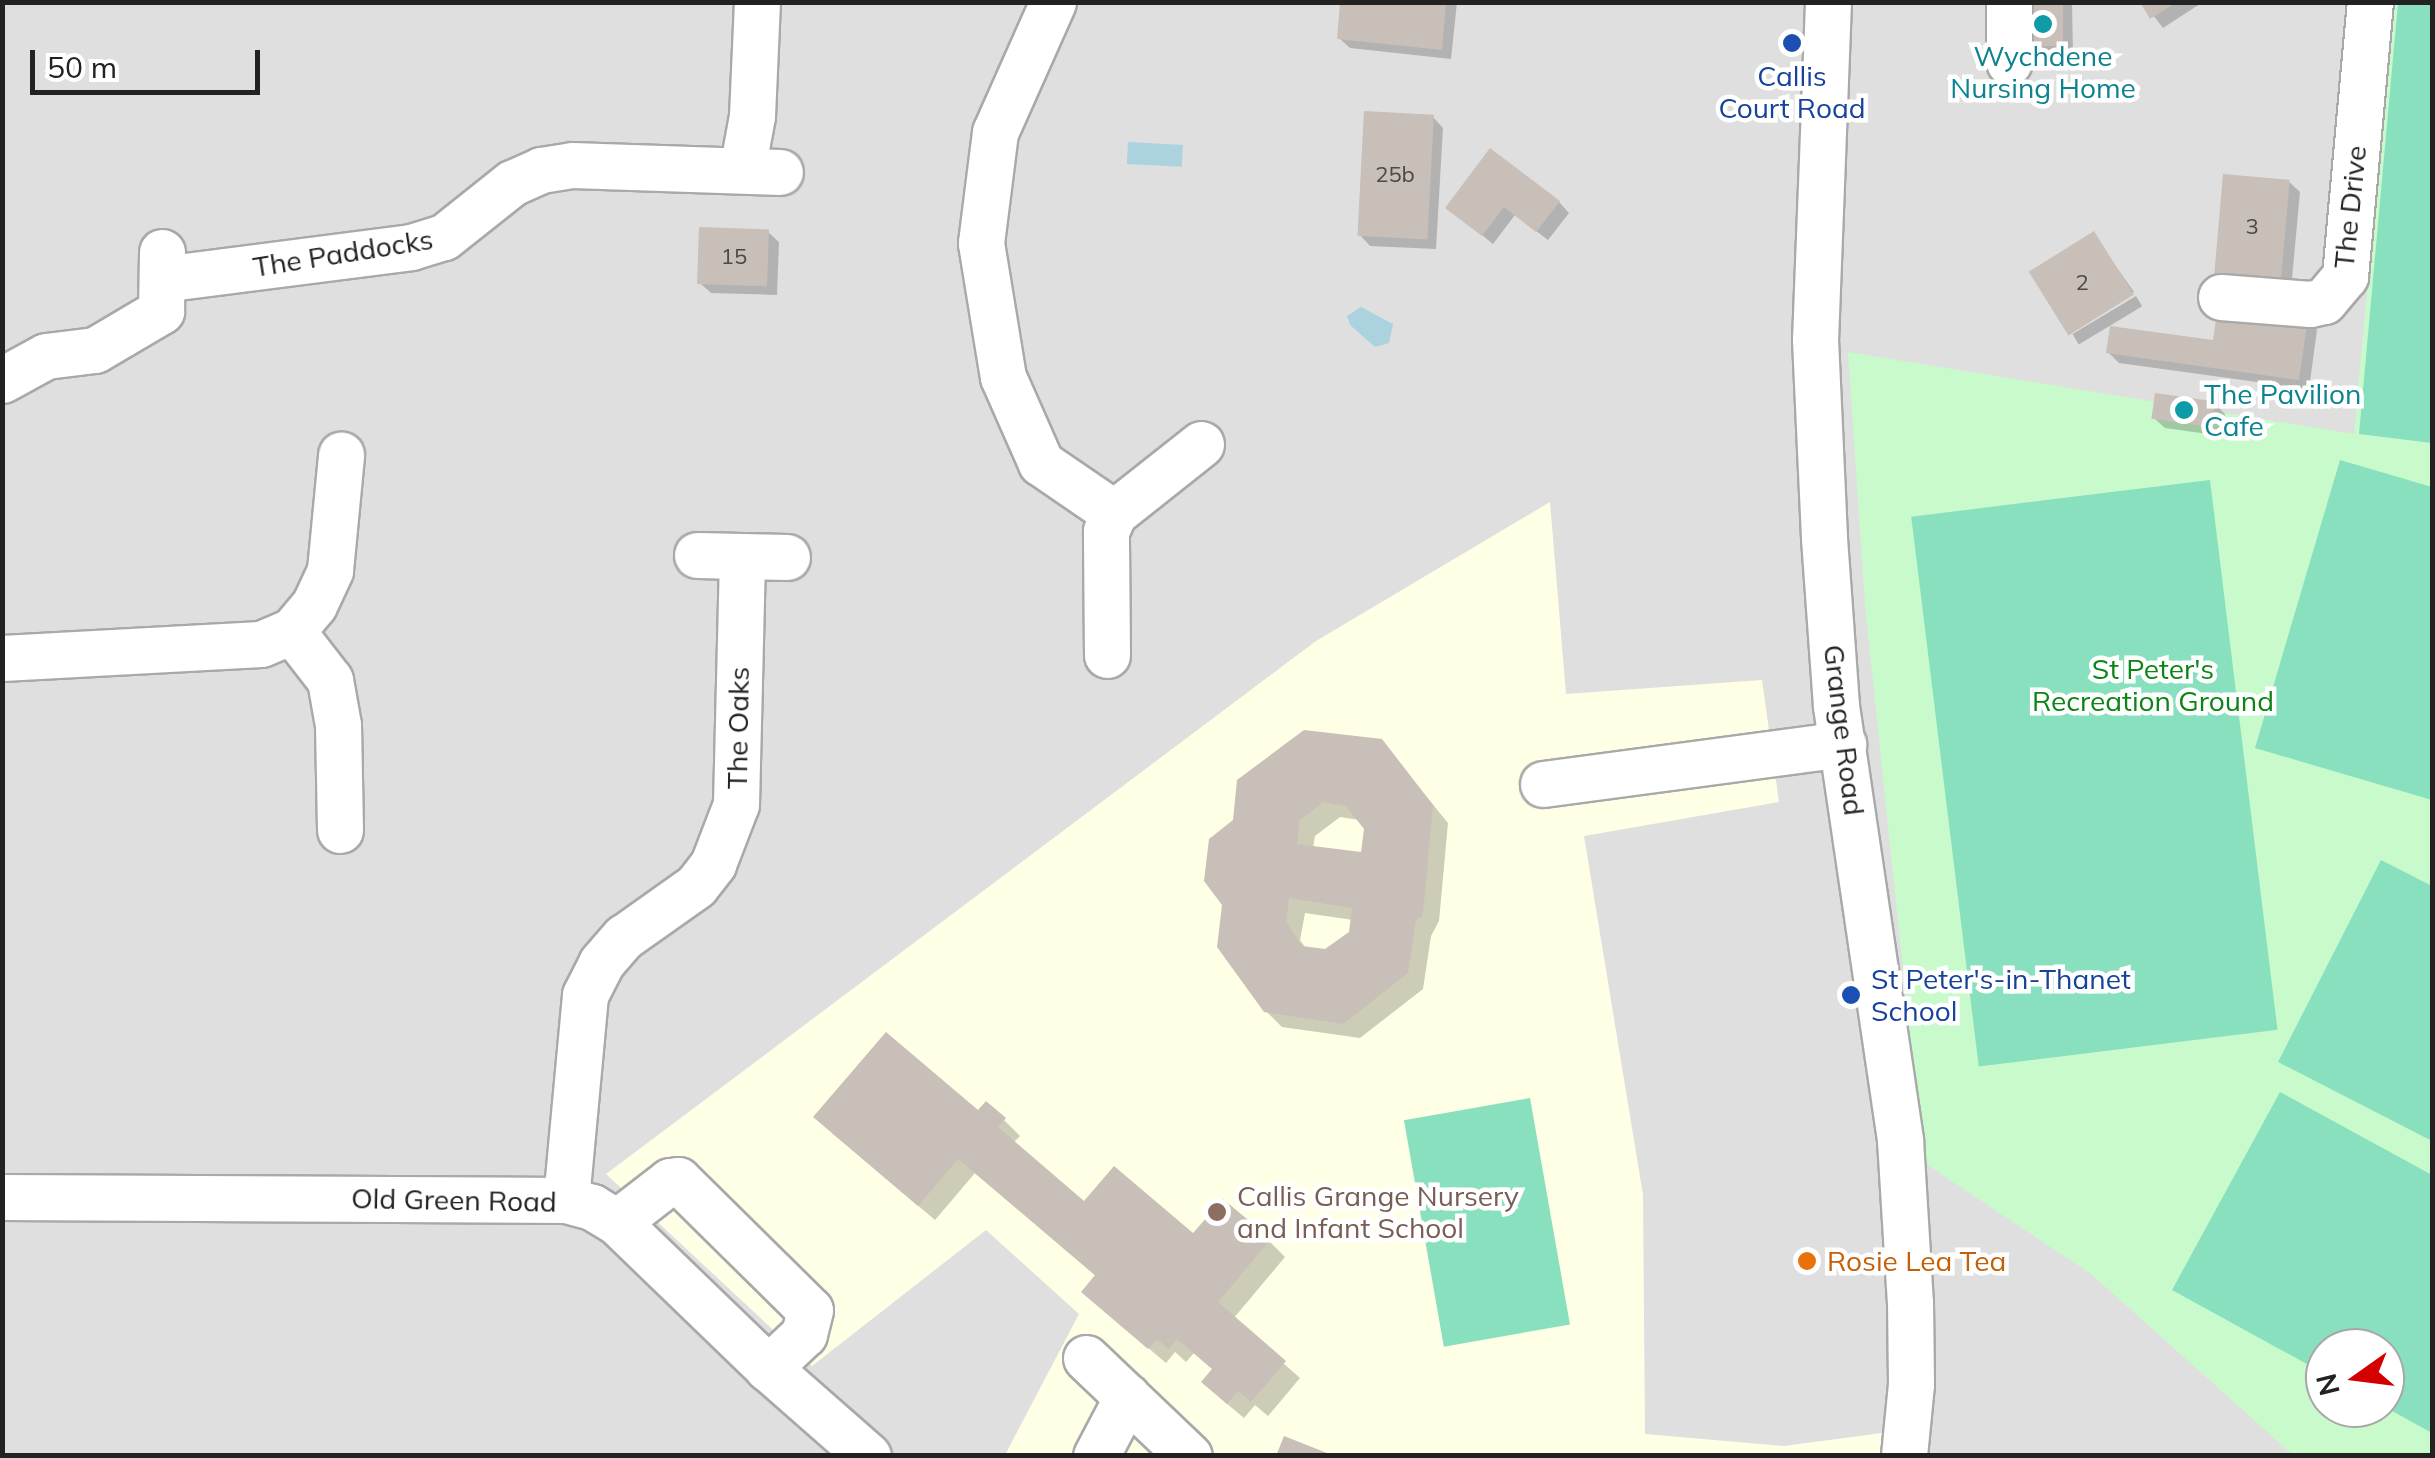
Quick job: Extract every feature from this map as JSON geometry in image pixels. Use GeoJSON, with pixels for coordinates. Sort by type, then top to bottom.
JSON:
{"type":"FeatureCollection","features":[{"type":"Feature","properties":{"kind":"street","name":"The Paddocks"},"geometry":{"type":"LineString","coordinates":[[2,380],[46,356],[95,350],[162,281],[411,247],[444,237],[512,184],[541,170],[572,165],[761,170],[752,116],[757,2]]}},
{"type":"Feature","properties":{"kind":"street"},"geometry":{"type":"LineString","coordinates":[[1052,2],[994,132],[981,243],[1003,377],[1041,463],[1114,513]]}},
{"type":"Feature","properties":{"kind":"street","name":"Grange Road"},"geometry":{"type":"LineString","coordinates":[[1828,2],[1815,354],[1824,538],[1842,744],[1872,923],[1902,1172],[1911,1384],[1904,1456]]}},
{"type":"Feature","properties":{"kind":"street"},"geometry":{"type":"LineString","coordinates":[[2009,2],[2009,62]]}},
{"type":"Feature","properties":{"kind":"street","name":"The Drive"},"geometry":{"type":"LineString","coordinates":[[2221,297],[2310,304],[2324,301],[2345,276],[2370,2]]}},
{"type":"Feature","properties":{"kind":"street"},"geometry":{"type":"LineString","coordinates":[[1116,634],[1106,531],[1114,513],[1199,442]]}},
{"type":"Feature","properties":{"kind":"street"},"geometry":{"type":"LineString","coordinates":[[2,658],[261,644],[292,631],[314,605],[330,570],[352,475]]}},
{"type":"Feature","properties":{"kind":"street"},"geometry":{"type":"LineString","coordinates":[[696,554],[788,557]]}},
{"type":"Feature","properties":{"kind":"street","name":"The Oaks"},"geometry":{"type":"LineString","coordinates":[[566,1200],[585,995],[601,963],[624,937],[696,886],[719,852],[736,804],[742,556]]}},
{"type":"Feature","properties":{"kind":"street"},"geometry":{"type":"LineString","coordinates":[[292,631],[330,680],[354,808]]}},
{"type":"Feature","properties":{"kind":"street"},"geometry":{"type":"LineString","coordinates":[[1543,784],[1842,744]]}},
{"type":"Feature","properties":{"kind":"street"},"geometry":{"type":"LineString","coordinates":[[617,1222],[670,1181],[678,1180],[810,1310],[804,1334],[768,1368]]}},
{"type":"Feature","properties":{"kind":"street","name":"Old Green Road"},"geometry":{"type":"LineString","coordinates":[[3,1192],[566,1200],[592,1207],[617,1222],[768,1368],[868,1456]]}},
{"type":"Feature","properties":{"kind":"street"},"geometry":{"type":"LineString","coordinates":[[1086,1358],[1189,1456]]}},
{"type":"Feature","properties":{"kind":"street"},"geometry":{"type":"LineString","coordinates":[[1096,1456],[1127,1397]]}},
{"type":"Feature","properties":{"kind":"shaded area"},"geometry":{"type":"Polygon","coordinates":[[[3,3],[2432,3],[2432,1455],[3,1456],[3,3]]]}},
{"type":"Feature","properties":{"kind":"shaded area"},"geometry":{"type":"Polygon","coordinates":[[[1550,502],[1566,694],[1762,680],[1779,802],[1584,836],[1643,1195],[1645,1434],[1784,1446],[1882,1433],[1880,1455],[1005,1455],[1079,1314],[986,1230],[812,1366],[606,1174],[1316,641],[1550,502]]]}},
{"type":"Feature","properties":{"kind":"green space","name":"St Peter's Recreation Ground"},"geometry":{"type":"Polygon","coordinates":[[[2393,3],[2432,3],[2432,1455],[2293,1455],[2091,1274],[1923,1162],[1865,605],[1848,352],[2354,434],[2393,3]]]}},
{"type":"Feature","properties":{"kind":"green space"},"geometry":{"type":"Polygon","coordinates":[[[2398,3],[2432,3],[2432,443],[2359,434],[2398,3]]]}},
{"type":"Feature","properties":{"kind":"green space"},"geometry":{"type":"Polygon","coordinates":[[[2340,460],[2432,487],[2432,800],[2255,748],[2340,460]]]}},
{"type":"Feature","properties":{"kind":"green space"},"geometry":{"type":"Polygon","coordinates":[[[2210,480],[2278,1030],[1979,1067],[1911,517],[2210,480]]]}},
{"type":"Feature","properties":{"kind":"green space"},"geometry":{"type":"Polygon","coordinates":[[[2381,860],[2432,886],[2432,1141],[2278,1062],[2381,860]]]}},
{"type":"Feature","properties":{"kind":"green space"},"geometry":{"type":"Polygon","coordinates":[[[2280,1092],[2432,1175],[2432,1433],[2405,1418],[2405,1328],[2305,1328],[2305,1363],[2172,1290],[2280,1092]]]}},
{"type":"Feature","properties":{"kind":"green space"},"geometry":{"type":"Polygon","coordinates":[[[1530,1098],[1570,1325],[1444,1347],[1404,1120],[1530,1098]]]}},
{"type":"Feature","properties":{"kind":"water"},"geometry":{"type":"Polygon","coordinates":[[[1128,142],[1183,145],[1182,167],[1127,164],[1128,142]]]}},
{"type":"Feature","properties":{"kind":"water"},"geometry":{"type":"Polygon","coordinates":[[[1361,307],[1393,324],[1389,343],[1375,347],[1350,325],[1347,316],[1361,307]]]}},
{"type":"Feature","properties":{"kind":"building"},"geometry":{"type":"Polygon","coordinates":[[[1340,2],[1446,2],[1442,50],[1337,39],[1340,2]]]}},
{"type":"Feature","properties":{"kind":"building","name":"Wychdene Nursing Home"},"geometry":{"type":"Polygon","coordinates":[[[2022,2],[2063,2],[2063,46],[2022,46],[2022,2]]]}},
{"type":"Feature","properties":{"kind":"building"},"geometry":{"type":"Polygon","coordinates":[[[2140,2],[2177,2],[2150,19],[2140,2]]]}},
{"type":"Feature","properties":{"kind":"building"},"geometry":{"type":"Polygon","coordinates":[[[1364,111],[1434,115],[1427,239],[1357,236],[1364,111]]]}},
{"type":"Feature","properties":{"kind":"building"},"geometry":{"type":"Polygon","coordinates":[[[1490,148],[1560,201],[1536,232],[1504,207],[1482,236],[1445,208],[1490,148]]]}},
{"type":"Feature","properties":{"kind":"building"},"geometry":{"type":"Polygon","coordinates":[[[2223,174],[2290,180],[2281,280],[2214,275],[2223,174]]]}},
{"type":"Feature","properties":{"kind":"building"},"geometry":{"type":"Polygon","coordinates":[[[699,227],[769,229],[767,286],[697,284],[699,227]]]}},
{"type":"Feature","properties":{"kind":"building"},"geometry":{"type":"Polygon","coordinates":[[[2094,231],[2134,295],[2068,335],[2029,272],[2094,231]]]}},
{"type":"Feature","properties":{"kind":"building"},"geometry":{"type":"Polygon","coordinates":[[[2218,306],[2308,318],[2299,380],[2106,353],[2110,326],[2213,340],[2218,306]]]}},
{"type":"Feature","properties":{"kind":"building","name":"The Pavilion Cafe"},"geometry":{"type":"Polygon","coordinates":[[[2155,393],[2215,401],[2212,427],[2151,419],[2155,393]]]}},
{"type":"Feature","properties":{"kind":"building"},"geometry":{"type":"Polygon","coordinates":[[[1304,730],[1382,739],[1433,805],[1422,917],[1416,920],[1408,973],[1343,1024],[1264,1012],[1217,947],[1222,905],[1204,881],[1209,839],[1233,820],[1237,780],[1304,730]],[[1323,802],[1300,820],[1297,844],[1361,852],[1364,829],[1346,806],[1323,802]],[[1289,898],[1286,922],[1302,946],[1325,949],[1349,932],[1352,908],[1289,898]]]}},
{"type":"Feature","properties":{"kind":"building"},"geometry":{"type":"Polygon","coordinates":[[[886,1032],[978,1110],[986,1101],[1006,1118],[998,1127],[1084,1201],[1114,1166],[1193,1233],[1223,1199],[1271,1239],[1218,1302],[1286,1361],[1251,1402],[1238,1391],[1227,1404],[1201,1382],[1212,1369],[1177,1339],[1169,1349],[1157,1339],[1148,1349],[1081,1292],[1095,1275],[958,1159],[918,1206],[813,1117],[886,1032]]]}},
{"type":"Feature","properties":{"kind":"building"},"geometry":{"type":"Polygon","coordinates":[[[1284,1436],[1332,1455],[1332,1456],[1276,1456],[1284,1436]]]}},
{"type":"Feature","properties":{"kind":"place","name":"Wychdene Nursing Home"},"geometry":{"type":"Point","coordinates":[2043,24]}},
{"type":"Feature","properties":{"kind":"place","name":"Callis Court Road"},"geometry":{"type":"Point","coordinates":[1792,43]}},
{"type":"Feature","properties":{"kind":"place","name":"The Pavilion Cafe"},"geometry":{"type":"Point","coordinates":[2184,410]}},
{"type":"Feature","properties":{"kind":"place","name":"St Peter's-in-Thanet School"},"geometry":{"type":"Point","coordinates":[1851,995]}},
{"type":"Feature","properties":{"kind":"place","name":"Callis Grange Nursery and Infant School"},"geometry":{"type":"Point","coordinates":[1217,1212]}},
{"type":"Feature","properties":{"kind":"place","name":"Rosie Lea Tea"},"geometry":{"type":"Point","coordinates":[1807,1261]}}]}
